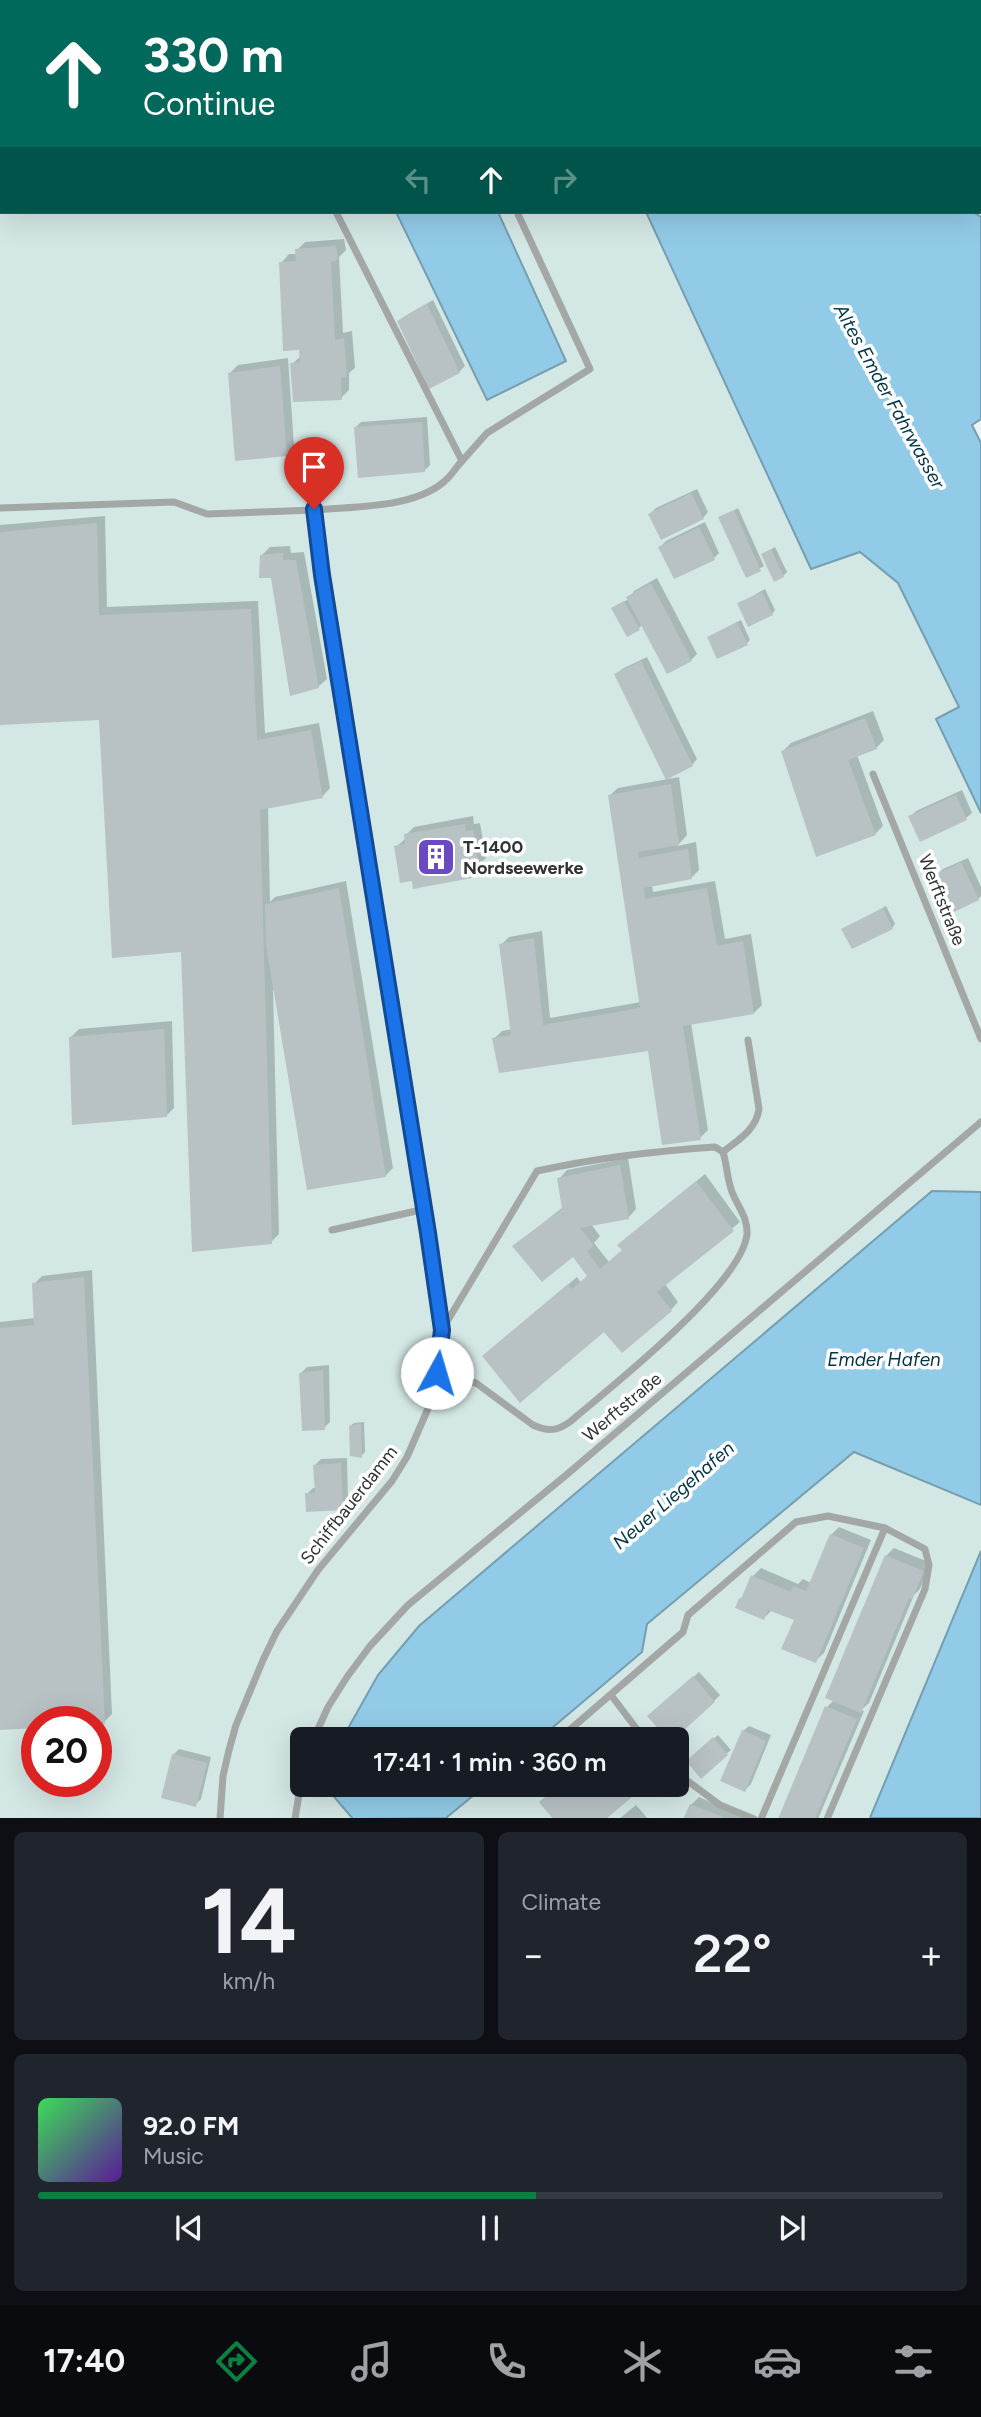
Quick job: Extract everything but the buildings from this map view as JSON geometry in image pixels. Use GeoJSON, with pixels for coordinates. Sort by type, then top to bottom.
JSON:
{"type":"FeatureCollection","features":[{"type":"Feature","properties":{"kind":"lane"},"geometry":{"type":"LineString","coordinates":[[337,214],[462,461]]}},
{"type":"Feature","properties":{"kind":"lane"},"geometry":{"type":"LineString","coordinates":[[0,508],[174,502],[207,514],[314,509],[401,501],[428,493],[447,480],[487,433],[590,369],[518,214]]}},
{"type":"Feature","properties":{"kind":"lane","name":"Schiffbauerdamm"},"geometry":{"type":"LineString","coordinates":[[220,1818],[223,1776],[229,1750],[240,1713],[262,1660],[277,1631],[318,1570],[392,1481],[407,1457],[430,1404],[442,1330],[425,1209],[322,575],[314,509]]}},
{"type":"Feature","properties":{"kind":"lane","name":"Werftstraße"},"geometry":{"type":"LineString","coordinates":[[873,774],[981,1039]]}},
{"type":"Feature","properties":{"kind":"lane"},"geometry":{"type":"LineString","coordinates":[[723,1153],[752,1128],[757,1119],[758,1109],[748,1040]]}},
{"type":"Feature","properties":{"kind":"lane","name":"Werftstraße"},"geometry":{"type":"LineString","coordinates":[[319,1727],[347,1677],[370,1646],[408,1605],[565,1476],[981,1122]]}},
{"type":"Feature","properties":{"kind":"lane"},"geometry":{"type":"LineString","coordinates":[[437,1373],[475,1383],[542,1430],[560,1429],[571,1422],[669,1336],[717,1287],[735,1263],[745,1244],[747,1226],[744,1214],[731,1190],[723,1153],[715,1147],[643,1153],[537,1171],[442,1330]]}},
{"type":"Feature","properties":{"kind":"lane"},"geometry":{"type":"LineString","coordinates":[[332,1230],[425,1209]]}},
{"type":"Feature","properties":{"kind":"lane"},"geometry":{"type":"LineString","coordinates":[[573,1727],[683,1632],[688,1615],[796,1522],[828,1516],[885,1528],[925,1549],[929,1565],[925,1589],[827,1818]]}},
{"type":"Feature","properties":{"kind":"lane"},"geometry":{"type":"LineString","coordinates":[[761,1818],[885,1528]]}},
{"type":"Feature","properties":{"kind":"lane"},"geometry":{"type":"LineString","coordinates":[[611,1695],[635,1727]]}},
{"type":"Feature","properties":{"kind":"lane"},"geometry":{"type":"LineString","coordinates":[[689,1782],[720,1805],[754,1818]]}},
{"type":"Feature","properties":{"kind":"lane"},"geometry":{"type":"LineString","coordinates":[[295,1818],[298,1797]]}},
{"type":"Feature","properties":{"kind":"shaded area"},"geometry":{"type":"Polygon","coordinates":[[[0,214],[397,214],[488,399],[566,361],[499,214],[647,214],[811,569],[860,552],[898,583],[960,707],[936,720],[981,813],[981,1192],[932,1191],[378,1675],[349,1727],[290,1727],[290,1797],[335,1797],[353,1818],[0,1818],[0,214]]]}},
{"type":"Feature","properties":{"kind":"shaded area"},"geometry":{"type":"Polygon","coordinates":[[[854,1451],[981,1505],[981,1551],[870,1818],[448,1818],[472,1797],[689,1797],[689,1727],[553,1727],[641,1653],[646,1624],[854,1451]]]}},
{"type":"Feature","properties":{"kind":"water"},"geometry":{"type":"Polygon","coordinates":[[[397,214],[499,214],[566,361],[487,400],[397,214]]]}},
{"type":"Feature","properties":{"kind":"water","name":"Altes Emder Fahrwasser"},"geometry":{"type":"Polygon","coordinates":[[[647,214],[976,214],[981,217],[981,419],[972,425],[981,443],[981,813],[936,719],[959,707],[898,583],[860,552],[811,569],[647,214]]]}},
{"type":"Feature","properties":{"kind":"water","name":"Emder Hafen"},"geometry":{"type":"Polygon","coordinates":[[[932,1191],[981,1192],[981,1505],[854,1452],[647,1624],[642,1652],[553,1727],[349,1727],[378,1675],[419,1626],[932,1191]]]}},
{"type":"Feature","properties":{"kind":"water"},"geometry":{"type":"Polygon","coordinates":[[[981,1551],[981,1818],[870,1818],[981,1551]]]}},
{"type":"Feature","properties":{"kind":"water"},"geometry":{"type":"Polygon","coordinates":[[[334,1797],[471,1797],[446,1818],[352,1818],[334,1797]]]}},
{"type":"Feature","properties":{"kind":"place","name":"T-1400 Nordseewerke"},"geometry":{"type":"Point","coordinates":[436,857]}},
{"type":"Feature","properties":{"kind":"route"},"geometry":{"type":"LineString","coordinates":[[314,509],[322,575],[442,1330],[437,1373]]}},
{"type":"Feature","properties":{"kind":"water label","name":"Neuer Liegehafen"},"geometry":{"type":"Point","coordinates":[673,1495]}}]}
